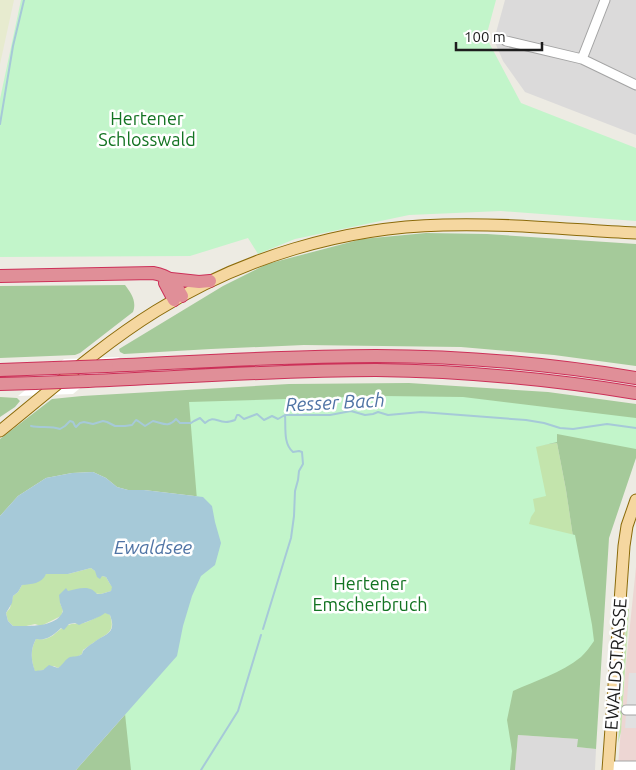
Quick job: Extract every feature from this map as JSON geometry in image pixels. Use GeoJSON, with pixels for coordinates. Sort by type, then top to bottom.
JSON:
{"type":"FeatureCollection","features":[{"type":"Feature","properties":{"kind":"highway"},"geometry":{"type":"LineString","coordinates":[[0,276],[148,273],[161,274],[171,280],[210,281]]}},
{"type":"Feature","properties":{"kind":"highway"},"geometry":{"type":"LineString","coordinates":[[148,273],[160,278],[178,298]]}},
{"type":"Feature","properties":{"kind":"highway"},"geometry":{"type":"LineString","coordinates":[[171,280],[178,298]]}},
{"type":"Feature","properties":{"kind":"highway"},"geometry":{"type":"LineString","coordinates":[[0,370],[321,356],[377,356],[489,360],[544,365],[636,378]]}},
{"type":"Feature","properties":{"kind":"highway"},"geometry":{"type":"LineString","coordinates":[[0,384],[376,370],[487,375],[543,380],[636,393]]}},
{"type":"Feature","properties":{"kind":"main road"},"geometry":{"type":"LineString","coordinates":[[0,431],[116,338],[138,323],[210,281],[257,261],[313,244],[390,229],[442,224],[636,233]]}},
{"type":"Feature","properties":{"kind":"main road","name":"EWALDSTRASSE"},"geometry":{"type":"LineString","coordinates":[[611,768],[624,546],[627,526],[636,500]]}},
{"type":"Feature","properties":{"kind":"main road","name":"EWALDSTRASSE"},"geometry":{"type":"LineString","coordinates":[[611,768],[626,588],[630,550],[636,524]]}},
{"type":"Feature","properties":{"kind":"street"},"geometry":{"type":"LineString","coordinates":[[582,59],[605,0]]}},
{"type":"Feature","properties":{"kind":"street"},"geometry":{"type":"LineString","coordinates":[[506,41],[582,59],[636,85]]}},
{"type":"Feature","properties":{"kind":"street"},"geometry":{"type":"LineString","coordinates":[[626,710],[636,710]]}},
{"type":"Feature","properties":{"kind":"street"},"geometry":{"type":"LineString","coordinates":[[611,768],[636,766]]}},
{"type":"Feature","properties":{"kind":"shaded area"},"geometry":{"type":"Polygon","coordinates":[[[505,0],[636,0],[636,135],[525,92],[503,61],[494,40],[505,0]]]}},
{"type":"Feature","properties":{"kind":"shaded area"},"geometry":{"type":"Polygon","coordinates":[[[636,567],[636,766],[618,766],[626,664],[636,567]]]}},
{"type":"Feature","properties":{"kind":"shaded area"},"geometry":{"type":"Polygon","coordinates":[[[629,673],[636,673],[636,728],[625,728],[629,673]]]}},
{"type":"Feature","properties":{"kind":"shaded area"},"geometry":{"type":"Polygon","coordinates":[[[518,735],[578,739],[578,747],[596,749],[595,770],[515,770],[518,735]]]}},
{"type":"Feature","properties":{"kind":"green space"},"geometry":{"type":"Polygon","coordinates":[[[0,0],[14,0],[0,64],[0,0]]]}},
{"type":"Feature","properties":{"kind":"green space","name":"Hertener Schlosswald"},"geometry":{"type":"Polygon","coordinates":[[[21,0],[496,0],[486,37],[521,103],[636,148],[636,221],[501,211],[409,215],[295,239],[258,254],[248,238],[190,256],[0,257],[0,99],[21,0]]]}},
{"type":"Feature","properties":{"kind":"green space"},"geometry":{"type":"Polygon","coordinates":[[[426,233],[487,234],[636,244],[636,366],[554,355],[461,347],[304,345],[124,354],[120,352],[119,349],[223,286],[267,264],[362,239],[426,233]]]}},
{"type":"Feature","properties":{"kind":"green space"},"geometry":{"type":"Polygon","coordinates":[[[125,285],[134,301],[133,312],[80,353],[75,355],[0,358],[0,286],[125,285]]]}},
{"type":"Feature","properties":{"kind":"green space","name":"Hertener Emscherbruch"},"geometry":{"type":"Polygon","coordinates":[[[409,383],[548,392],[636,404],[636,458],[609,538],[596,749],[577,747],[578,739],[518,735],[515,770],[76,770],[177,656],[203,497],[128,490],[117,487],[106,478],[93,472],[72,473],[46,478],[18,496],[0,516],[0,439],[52,399],[289,384],[409,383]],[[557,443],[535,446],[526,485],[526,531],[573,537],[557,443]]]}},
{"type":"Feature","properties":{"kind":"green space","name":"Hertener Emscherbruch"},"geometry":{"type":"Polygon","coordinates":[[[383,396],[463,397],[636,418],[636,449],[557,434],[557,442],[536,447],[546,496],[533,499],[535,511],[529,524],[575,535],[594,641],[583,655],[573,663],[513,691],[507,720],[512,751],[510,770],[131,770],[123,695],[201,549],[189,402],[383,396]]]}},
{"type":"Feature","properties":{"kind":"green space"},"geometry":{"type":"Polygon","coordinates":[[[0,397],[17,398],[20,401],[15,407],[0,417],[0,397]]]}},
{"type":"Feature","properties":{"kind":"green space"},"geometry":{"type":"Polygon","coordinates":[[[557,443],[573,537],[526,531],[535,446],[557,443]]]}},
{"type":"Feature","properties":{"kind":"green space"},"geometry":{"type":"Polygon","coordinates":[[[91,568],[106,577],[113,587],[111,591],[101,594],[68,591],[60,603],[63,610],[61,616],[41,626],[35,624],[22,627],[13,626],[8,621],[6,613],[10,608],[13,596],[22,585],[46,574],[68,574],[91,568]]]}},
{"type":"Feature","properties":{"kind":"green space"},"geometry":{"type":"Polygon","coordinates":[[[627,609],[629,609],[621,732],[618,743],[627,609]]]}},
{"type":"Feature","properties":{"kind":"green space"},"geometry":{"type":"Polygon","coordinates":[[[105,612],[110,615],[112,621],[109,632],[83,650],[82,654],[58,668],[54,666],[35,672],[32,655],[36,639],[46,639],[65,626],[86,622],[105,612]]]}},
{"type":"Feature","properties":{"kind":"water","name":"Ewaldsee"},"geometry":{"type":"Polygon","coordinates":[[[93,472],[106,478],[117,487],[128,490],[203,497],[212,506],[221,543],[215,565],[201,576],[192,596],[177,656],[76,770],[0,770],[0,516],[18,496],[46,478],[72,473],[93,472]],[[91,568],[68,574],[46,574],[39,582],[22,585],[13,596],[12,603],[6,613],[8,621],[13,626],[26,626],[41,625],[55,621],[63,611],[59,595],[66,588],[68,591],[87,588],[97,594],[111,591],[112,587],[106,577],[102,576],[100,579],[91,568]],[[105,613],[79,625],[75,623],[69,624],[64,630],[61,628],[46,638],[36,639],[32,655],[35,671],[43,670],[49,665],[58,668],[68,658],[81,655],[89,646],[109,632],[112,621],[110,615],[105,613]]]}},
{"type":"Feature","properties":{"kind":"pier"},"geometry":{"type":"Polygon","coordinates":[[[120,357],[73,394],[18,396],[64,359],[120,357]]]}},
{"type":"Feature","properties":{"kind":"waterway"},"geometry":{"type":"LineString","coordinates":[[0,124],[13,46],[24,0]]}},
{"type":"Feature","properties":{"kind":"waterway","name":"Resser Bach"},"geometry":{"type":"LineString","coordinates":[[31,426],[60,429],[70,421],[76,427],[84,422],[93,424],[103,421],[115,426],[125,426],[132,425],[136,420],[145,426],[153,421],[168,424],[176,419],[180,423],[191,423],[200,418],[205,423],[211,419],[227,422],[235,420],[237,415],[244,419],[257,414],[264,420],[272,416],[278,419],[285,415],[330,415],[351,411],[365,415],[378,412],[388,415],[421,412],[526,420],[573,429],[607,424],[636,428]]}},
{"type":"Feature","properties":{"kind":"waterway"},"geometry":{"type":"LineString","coordinates":[[263,629],[291,538],[295,491],[299,471],[303,464],[302,452],[293,452],[288,445],[285,415]]}},
{"type":"Feature","properties":{"kind":"waterway"},"geometry":{"type":"LineString","coordinates":[[201,770],[238,711],[261,635]]}}]}
